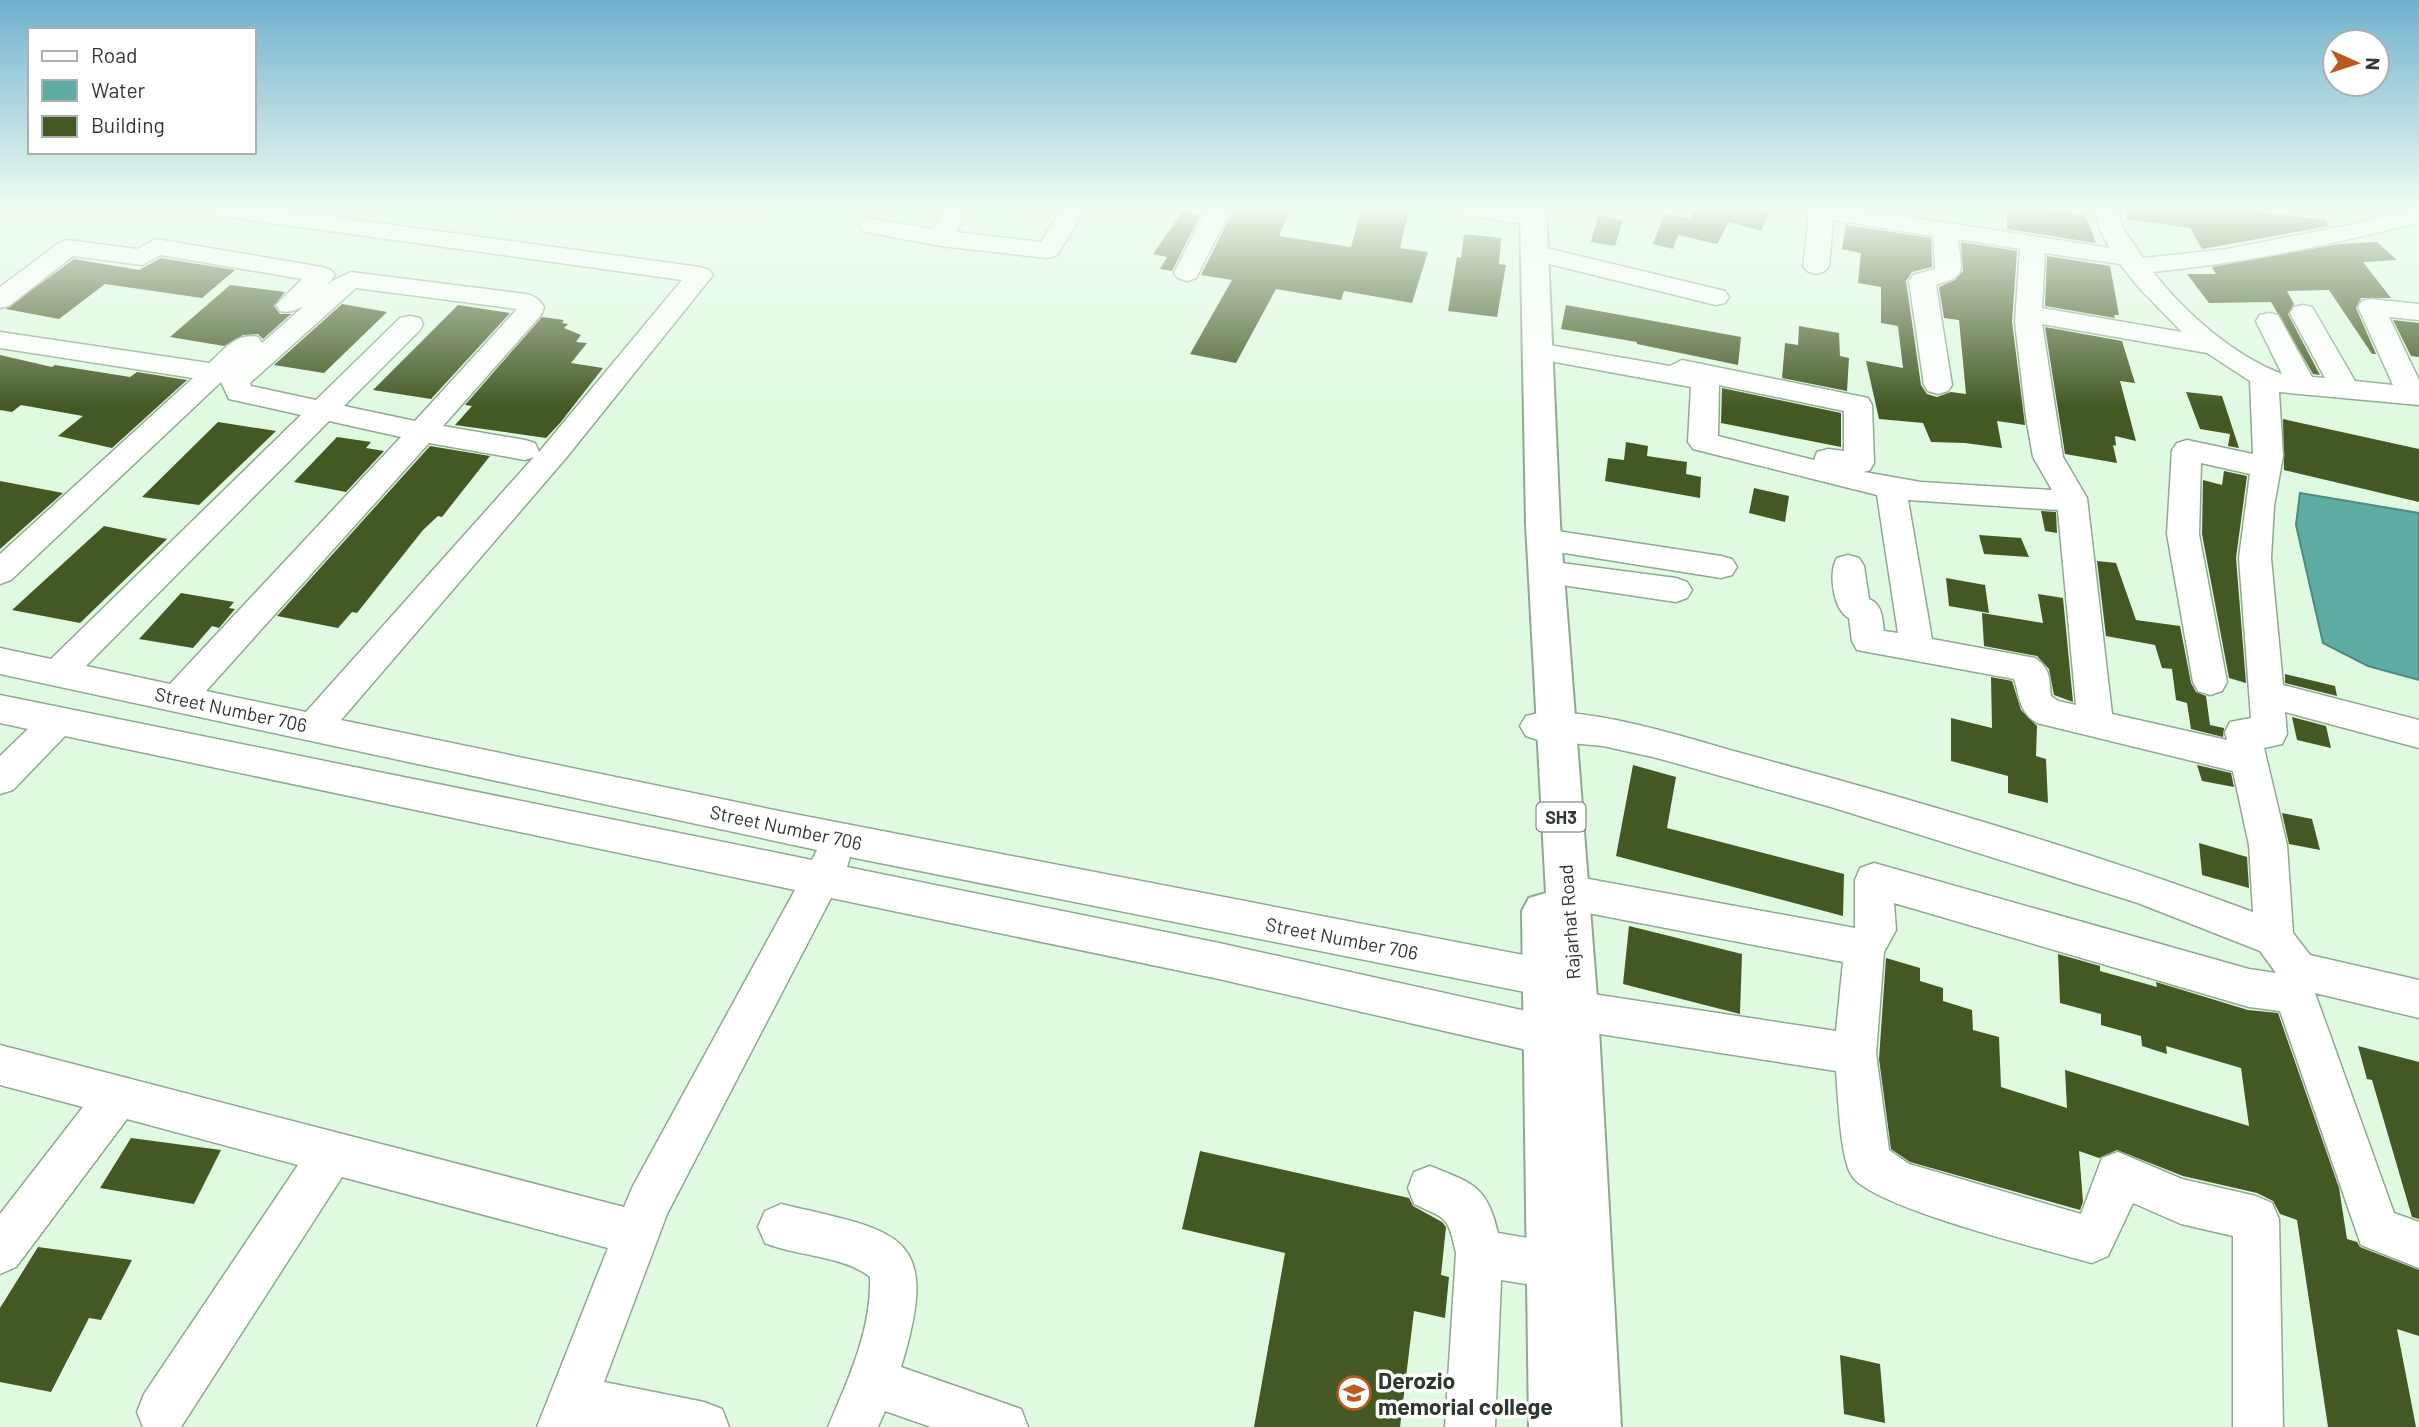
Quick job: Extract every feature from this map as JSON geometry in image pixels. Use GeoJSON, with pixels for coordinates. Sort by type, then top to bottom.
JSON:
{"type":"FeatureCollection","features":[{"type":"Feature","properties":{"kind":"main road","name":"Rajarhat Road"},"geometry":{"type":"LineString","coordinates":[[1531,274],[1522,435],[1547,727],[1563,1010],[1594,1427]]}},
{"type":"Feature","properties":{"kind":"main road","name":"Rajarhat Road"},"geometry":{"type":"LineString","coordinates":[[1536,274],[1545,557],[1547,727],[1567,892],[1552,1265],[1556,1427]]}},
{"type":"Feature","properties":{"kind":"street"},"geometry":{"type":"LineString","coordinates":[[0,300],[34,274]]}},
{"type":"Feature","properties":{"kind":"street"},"geometry":{"type":"LineString","coordinates":[[0,572],[322,275],[314,274]]}},
{"type":"Feature","properties":{"kind":"street"},"geometry":{"type":"LineString","coordinates":[[315,726],[556,451],[700,275],[690,274]]}},
{"type":"Feature","properties":{"kind":"street"},"geometry":{"type":"LineString","coordinates":[[1653,274],[1716,297]]}},
{"type":"Feature","properties":{"kind":"street"},"geometry":{"type":"LineString","coordinates":[[1938,385],[1922,281],[1946,274]]}},
{"type":"Feature","properties":{"kind":"street"},"geometry":{"type":"LineString","coordinates":[[2031,274],[2028,314],[2040,417],[2048,457],[2072,498],[2095,723]]}},
{"type":"Feature","properties":{"kind":"street"},"geometry":{"type":"LineString","coordinates":[[2141,274],[2164,302],[2242,367],[2280,383],[2416,396]]}},
{"type":"Feature","properties":{"kind":"street"},"geometry":{"type":"LineString","coordinates":[[178,698],[422,432],[528,315],[531,307],[526,302],[351,280],[235,381],[239,393],[422,432],[524,450]]}},
{"type":"Feature","properties":{"kind":"street"},"geometry":{"type":"LineString","coordinates":[[2416,396],[2371,307],[2419,312]]}},
{"type":"Feature","properties":{"kind":"street"},"geometry":{"type":"LineString","coordinates":[[2303,313],[2345,389]]}},
{"type":"Feature","properties":{"kind":"street"},"geometry":{"type":"LineString","coordinates":[[2028,314],[2217,346]]}},
{"type":"Feature","properties":{"kind":"street"},"geometry":{"type":"LineString","coordinates":[[2269,320],[2302,385]]}},
{"type":"Feature","properties":{"kind":"street"},"geometry":{"type":"LineString","coordinates":[[58,673],[410,324]]}},
{"type":"Feature","properties":{"kind":"street"},"geometry":{"type":"LineString","coordinates":[[0,340],[215,373]]}},
{"type":"Feature","properties":{"kind":"street"},"geometry":{"type":"LineString","coordinates":[[1538,345],[1858,405],[1859,463],[1828,460]]}},
{"type":"Feature","properties":{"kind":"street"},"geometry":{"type":"LineString","coordinates":[[1538,345],[1705,381],[1703,442],[1921,492],[2047,501],[2072,498]]}},
{"type":"Feature","properties":{"kind":"street"},"geometry":{"type":"LineString","coordinates":[[2264,376],[2266,467],[2259,506],[2255,558],[2269,734],[2243,732],[2268,845],[2274,938],[2296,983],[2377,1229],[2419,1245]]}},
{"type":"Feature","properties":{"kind":"street"},"geometry":{"type":"LineString","coordinates":[[2210,682],[2183,534],[2187,450],[2266,467]]}},
{"type":"Feature","properties":{"kind":"street"},"geometry":{"type":"LineString","coordinates":[[1891,487],[1917,649]]}},
{"type":"Feature","properties":{"kind":"street"},"geometry":{"type":"LineString","coordinates":[[1545,557],[1721,567]]}},
{"type":"Feature","properties":{"kind":"street"},"geometry":{"type":"LineString","coordinates":[[1545,557],[1676,590]]}},
{"type":"Feature","properties":{"kind":"street"},"geometry":{"type":"LineString","coordinates":[[1848,566],[1854,606],[1865,611],[1869,641],[2023,667],[2033,674],[2033,699],[2038,707],[2049,713],[2250,760]]}},
{"type":"Feature","properties":{"kind":"street","name":"Street Number 706"},"geometry":{"type":"LineString","coordinates":[[0,661],[843,839],[1563,1010]]}},
{"type":"Feature","properties":{"kind":"street"},"geometry":{"type":"LineString","coordinates":[[2267,695],[2419,734]]}},
{"type":"Feature","properties":{"kind":"street"},"geometry":{"type":"LineString","coordinates":[[0,709],[1219,961],[1855,1054]]}},
{"type":"Feature","properties":{"kind":"street"},"geometry":{"type":"LineString","coordinates":[[0,779],[59,720]]}},
{"type":"Feature","properties":{"kind":"street"},"geometry":{"type":"LineString","coordinates":[[1547,727],[1603,732],[1657,744],[1831,792],[2143,888],[2274,938]]}},
{"type":"Feature","properties":{"kind":"street"},"geometry":{"type":"LineString","coordinates":[[704,1427],[568,1413],[649,1202],[843,839]]}},
{"type":"Feature","properties":{"kind":"street"},"geometry":{"type":"LineString","coordinates":[[2258,1427],[2256,1219],[2181,1201],[2118,1174],[2110,1203],[2092,1240],[1898,1183],[1868,1161],[1855,1054],[1864,948],[1876,930],[1874,880],[2249,988],[2296,983],[2419,999]]}},
{"type":"Feature","properties":{"kind":"street"},"geometry":{"type":"LineString","coordinates":[[1567,892],[1864,948]]}},
{"type":"Feature","properties":{"kind":"street"},"geometry":{"type":"LineString","coordinates":[[0,1065],[637,1233]]}},
{"type":"Feature","properties":{"kind":"street"},"geometry":{"type":"LineString","coordinates":[[0,1251],[118,1096]]}},
{"type":"Feature","properties":{"kind":"street"},"geometry":{"type":"LineString","coordinates":[[162,1412],[332,1153]]}},
{"type":"Feature","properties":{"kind":"street"},"geometry":{"type":"LineString","coordinates":[[1430,1188],[1461,1202],[1472,1220],[1479,1253],[1470,1427]]}},
{"type":"Feature","properties":{"kind":"street"},"geometry":{"type":"LineString","coordinates":[[782,1227],[878,1253],[893,1268],[896,1290],[872,1382],[853,1427]]}},
{"type":"Feature","properties":{"kind":"street"},"geometry":{"type":"LineString","coordinates":[[1479,1253],[1552,1265]]}},
{"type":"Feature","properties":{"kind":"street"},"geometry":{"type":"LineString","coordinates":[[872,1382],[1003,1427]]}},
{"type":"Feature","properties":{"kind":"water"},"geometry":{"type":"Polygon","coordinates":[[[2300,493],[2419,513],[2419,680],[2368,666],[2323,643],[2296,525],[2300,493]]]}},
{"type":"Feature","properties":{"kind":"building"},"geometry":{"type":"Polygon","coordinates":[[[54,274],[231,274],[202,298],[105,284],[59,319],[6,309],[54,274]]]}},
{"type":"Feature","properties":{"kind":"building"},"geometry":{"type":"Polygon","coordinates":[[[1421,274],[1412,303],[1344,291],[1341,300],[1276,289],[1236,363],[1190,354],[1232,280],[1201,275],[1421,274]]]}},
{"type":"Feature","properties":{"kind":"building"},"geometry":{"type":"Polygon","coordinates":[[[1454,274],[1505,274],[1497,317],[1448,311],[1454,274]]]}},
{"type":"Feature","properties":{"kind":"building"},"geometry":{"type":"Polygon","coordinates":[[[1859,274],[1911,274],[1906,281],[1921,385],[1927,394],[1937,397],[1951,392],[1966,394],[1959,320],[1944,318],[1939,287],[1955,280],[1961,274],[2015,274],[2012,322],[2025,425],[1997,421],[2002,448],[1931,442],[1923,423],[1879,419],[1866,361],[1903,368],[1898,326],[1881,323],[1881,287],[1858,283],[1859,274]]]}},
{"type":"Feature","properties":{"kind":"building"},"geometry":{"type":"Polygon","coordinates":[[[2046,274],[2111,274],[2119,315],[2114,315],[2115,318],[2045,306],[2046,274]]]}},
{"type":"Feature","properties":{"kind":"building"},"geometry":{"type":"Polygon","coordinates":[[[2187,274],[2372,274],[2391,298],[2361,298],[2356,308],[2376,354],[2372,354],[2329,290],[2287,291],[2294,304],[2288,314],[2320,375],[2313,374],[2271,302],[2209,303],[2187,274]]]}},
{"type":"Feature","properties":{"kind":"building"},"geometry":{"type":"Polygon","coordinates":[[[230,285],[285,292],[274,306],[280,314],[291,314],[263,339],[258,334],[243,335],[224,346],[170,337],[230,285]]]}},
{"type":"Feature","properties":{"kind":"building"},"geometry":{"type":"Polygon","coordinates":[[[342,304],[387,312],[324,373],[274,365],[342,304]]]}},
{"type":"Feature","properties":{"kind":"building"},"geometry":{"type":"Polygon","coordinates":[[[458,305],[510,313],[431,399],[373,390],[458,305]]]}},
{"type":"Feature","properties":{"kind":"building"},"geometry":{"type":"Polygon","coordinates":[[[1566,305],[1741,337],[1738,365],[1637,342],[1561,329],[1566,305]]]}},
{"type":"Feature","properties":{"kind":"building"},"geometry":{"type":"Polygon","coordinates":[[[542,317],[564,320],[562,323],[568,324],[564,328],[581,335],[576,342],[587,343],[571,363],[603,368],[560,423],[546,438],[455,425],[472,406],[465,405],[542,317]]]}},
{"type":"Feature","properties":{"kind":"building"},"geometry":{"type":"Polygon","coordinates":[[[2393,320],[2419,323],[2419,357],[2411,356],[2393,320]]]}},
{"type":"Feature","properties":{"kind":"building"},"geometry":{"type":"Polygon","coordinates":[[[1799,326],[1839,333],[1840,356],[1849,358],[1847,391],[1782,378],[1785,343],[1798,345],[1799,326]]]}},
{"type":"Feature","properties":{"kind":"building"},"geometry":{"type":"Polygon","coordinates":[[[2045,327],[2122,341],[2135,383],[2120,381],[2136,441],[2115,436],[2116,446],[2113,445],[2117,463],[2065,454],[2045,327]]]}},
{"type":"Feature","properties":{"kind":"building"},"geometry":{"type":"Polygon","coordinates":[[[0,355],[52,367],[55,365],[130,377],[137,372],[187,380],[112,448],[58,436],[83,416],[21,405],[12,412],[0,410],[0,355]]]}},
{"type":"Feature","properties":{"kind":"building"},"geometry":{"type":"Polygon","coordinates":[[[1722,388],[1841,413],[1841,447],[1721,423],[1722,388]]]}},
{"type":"Feature","properties":{"kind":"building"},"geometry":{"type":"Polygon","coordinates":[[[2186,392],[2222,396],[2239,448],[2228,446],[2230,434],[2200,429],[2186,392]]]}},
{"type":"Feature","properties":{"kind":"building"},"geometry":{"type":"Polygon","coordinates":[[[2283,419],[2419,449],[2419,502],[2284,470],[2283,419]]]}},
{"type":"Feature","properties":{"kind":"building"},"geometry":{"type":"Polygon","coordinates":[[[218,422],[276,431],[199,505],[142,497],[218,422]]]}},
{"type":"Feature","properties":{"kind":"building"},"geometry":{"type":"Polygon","coordinates":[[[337,437],[371,442],[366,448],[384,451],[346,492],[294,482],[337,437]]]}},
{"type":"Feature","properties":{"kind":"building"},"geometry":{"type":"Polygon","coordinates":[[[1626,442],[1648,446],[1647,456],[1687,462],[1686,474],[1701,477],[1700,498],[1605,481],[1608,458],[1624,460],[1626,442]]]}},
{"type":"Feature","properties":{"kind":"building"},"geometry":{"type":"Polygon","coordinates":[[[430,446],[490,456],[442,517],[438,516],[423,530],[357,613],[352,612],[338,628],[277,616],[430,446]]]}},
{"type":"Feature","properties":{"kind":"building"},"geometry":{"type":"Polygon","coordinates":[[[2224,471],[2247,476],[2236,558],[2246,683],[2229,678],[2202,534],[2203,480],[2222,485],[2224,471]]]}},
{"type":"Feature","properties":{"kind":"building"},"geometry":{"type":"Polygon","coordinates":[[[0,481],[63,493],[0,549],[0,481]]]}},
{"type":"Feature","properties":{"kind":"building"},"geometry":{"type":"Polygon","coordinates":[[[1754,488],[1789,496],[1785,522],[1749,513],[1754,488]]]}},
{"type":"Feature","properties":{"kind":"building"},"geometry":{"type":"Polygon","coordinates":[[[2041,511],[2056,512],[2057,533],[2045,531],[2041,511]]]}},
{"type":"Feature","properties":{"kind":"building"},"geometry":{"type":"Polygon","coordinates":[[[104,526],[167,539],[80,623],[12,610],[104,526]]]}},
{"type":"Feature","properties":{"kind":"building"},"geometry":{"type":"Polygon","coordinates":[[[1979,535],[2021,538],[2029,557],[1984,554],[1979,535]]]}},
{"type":"Feature","properties":{"kind":"building"},"geometry":{"type":"Polygon","coordinates":[[[2097,561],[2116,563],[2136,620],[2180,626],[2191,683],[2196,692],[2206,696],[2210,725],[2224,728],[2223,737],[2191,729],[2187,703],[2176,700],[2172,669],[2162,668],[2155,645],[2106,636],[2097,561]]]}},
{"type":"Feature","properties":{"kind":"building"},"geometry":{"type":"Polygon","coordinates":[[[1946,578],[1985,585],[1989,613],[1949,606],[1946,578]]]}},
{"type":"Feature","properties":{"kind":"building"},"geometry":{"type":"Polygon","coordinates":[[[181,593],[234,602],[229,608],[235,609],[219,628],[212,626],[193,648],[139,639],[181,593]]]}},
{"type":"Feature","properties":{"kind":"building"},"geometry":{"type":"Polygon","coordinates":[[[2038,594],[2063,598],[2073,702],[2054,695],[2049,669],[2037,656],[1984,646],[1982,613],[2043,623],[2038,594]]]}},
{"type":"Feature","properties":{"kind":"building"},"geometry":{"type":"Polygon","coordinates":[[[2285,674],[2335,686],[2337,696],[2285,683],[2285,674]]]}},
{"type":"Feature","properties":{"kind":"building"},"geometry":{"type":"Polygon","coordinates":[[[1991,677],[2012,681],[2021,710],[2037,726],[2036,756],[2046,759],[2048,803],[2008,793],[2008,776],[1951,761],[1951,718],[1992,728],[1991,677]]]}},
{"type":"Feature","properties":{"kind":"building"},"geometry":{"type":"Polygon","coordinates":[[[2292,717],[2326,726],[2331,748],[2297,740],[2292,717]]]}},
{"type":"Feature","properties":{"kind":"building"},"geometry":{"type":"Polygon","coordinates":[[[1633,765],[1676,777],[1667,828],[1844,874],[1843,916],[1616,856],[1633,765]]]}},
{"type":"Feature","properties":{"kind":"building"},"geometry":{"type":"Polygon","coordinates":[[[2197,765],[2231,773],[2234,787],[2202,781],[2197,765]]]}},
{"type":"Feature","properties":{"kind":"building"},"geometry":{"type":"Polygon","coordinates":[[[2282,813],[2312,819],[2320,850],[2289,844],[2282,813]]]}},
{"type":"Feature","properties":{"kind":"building"},"geometry":{"type":"Polygon","coordinates":[[[2199,843],[2247,857],[2249,888],[2202,875],[2199,843]]]}},
{"type":"Feature","properties":{"kind":"building"},"geometry":{"type":"Polygon","coordinates":[[[1629,926],[1742,954],[1740,1014],[1623,984],[1629,926]]]}},
{"type":"Feature","properties":{"kind":"building"},"geometry":{"type":"Polygon","coordinates":[[[2058,954],[2100,966],[2100,971],[2157,987],[2156,982],[2248,1010],[2278,1013],[2339,1188],[2347,1239],[2357,1242],[2360,1247],[2419,1270],[2419,1336],[2397,1329],[2416,1427],[2328,1427],[2297,1220],[2280,1214],[2273,1201],[2257,1193],[2183,1176],[2117,1150],[2099,1158],[2079,1151],[2083,1202],[2080,1210],[1910,1162],[1891,1149],[1879,1059],[1886,958],[1920,968],[1920,981],[1943,988],[1943,1001],[1972,1010],[1973,1030],[1999,1037],[2001,1087],[2067,1108],[2065,1070],[2249,1126],[2241,1068],[2166,1046],[2167,1054],[2142,1046],[2141,1036],[2101,1025],[2101,1014],[2060,1003],[2058,954]]]}},
{"type":"Feature","properties":{"kind":"building"},"geometry":{"type":"Polygon","coordinates":[[[2358,1046],[2419,1062],[2419,1219],[2412,1217],[2372,1080],[2367,1079],[2358,1046]]]}},
{"type":"Feature","properties":{"kind":"building"},"geometry":{"type":"Polygon","coordinates":[[[131,1138],[221,1150],[194,1204],[100,1188],[131,1138]]]}},
{"type":"Feature","properties":{"kind":"building"},"geometry":{"type":"Polygon","coordinates":[[[1200,1151],[1409,1198],[1413,1206],[1446,1227],[1441,1275],[1449,1277],[1445,1318],[1414,1311],[1400,1427],[1254,1427],[1285,1253],[1182,1229],[1200,1151]]]}},
{"type":"Feature","properties":{"kind":"building"},"geometry":{"type":"Polygon","coordinates":[[[38,1247],[132,1260],[101,1320],[89,1318],[51,1392],[0,1382],[0,1308],[38,1247]]]}},
{"type":"Feature","properties":{"kind":"building"},"geometry":{"type":"Polygon","coordinates":[[[1840,1355],[1880,1364],[1885,1423],[1844,1414],[1840,1355]]]}},
{"type":"Feature","properties":{"kind":"place","name":"Derozio memorial college"},"geometry":{"type":"Point","coordinates":[1354,1393]}}]}
